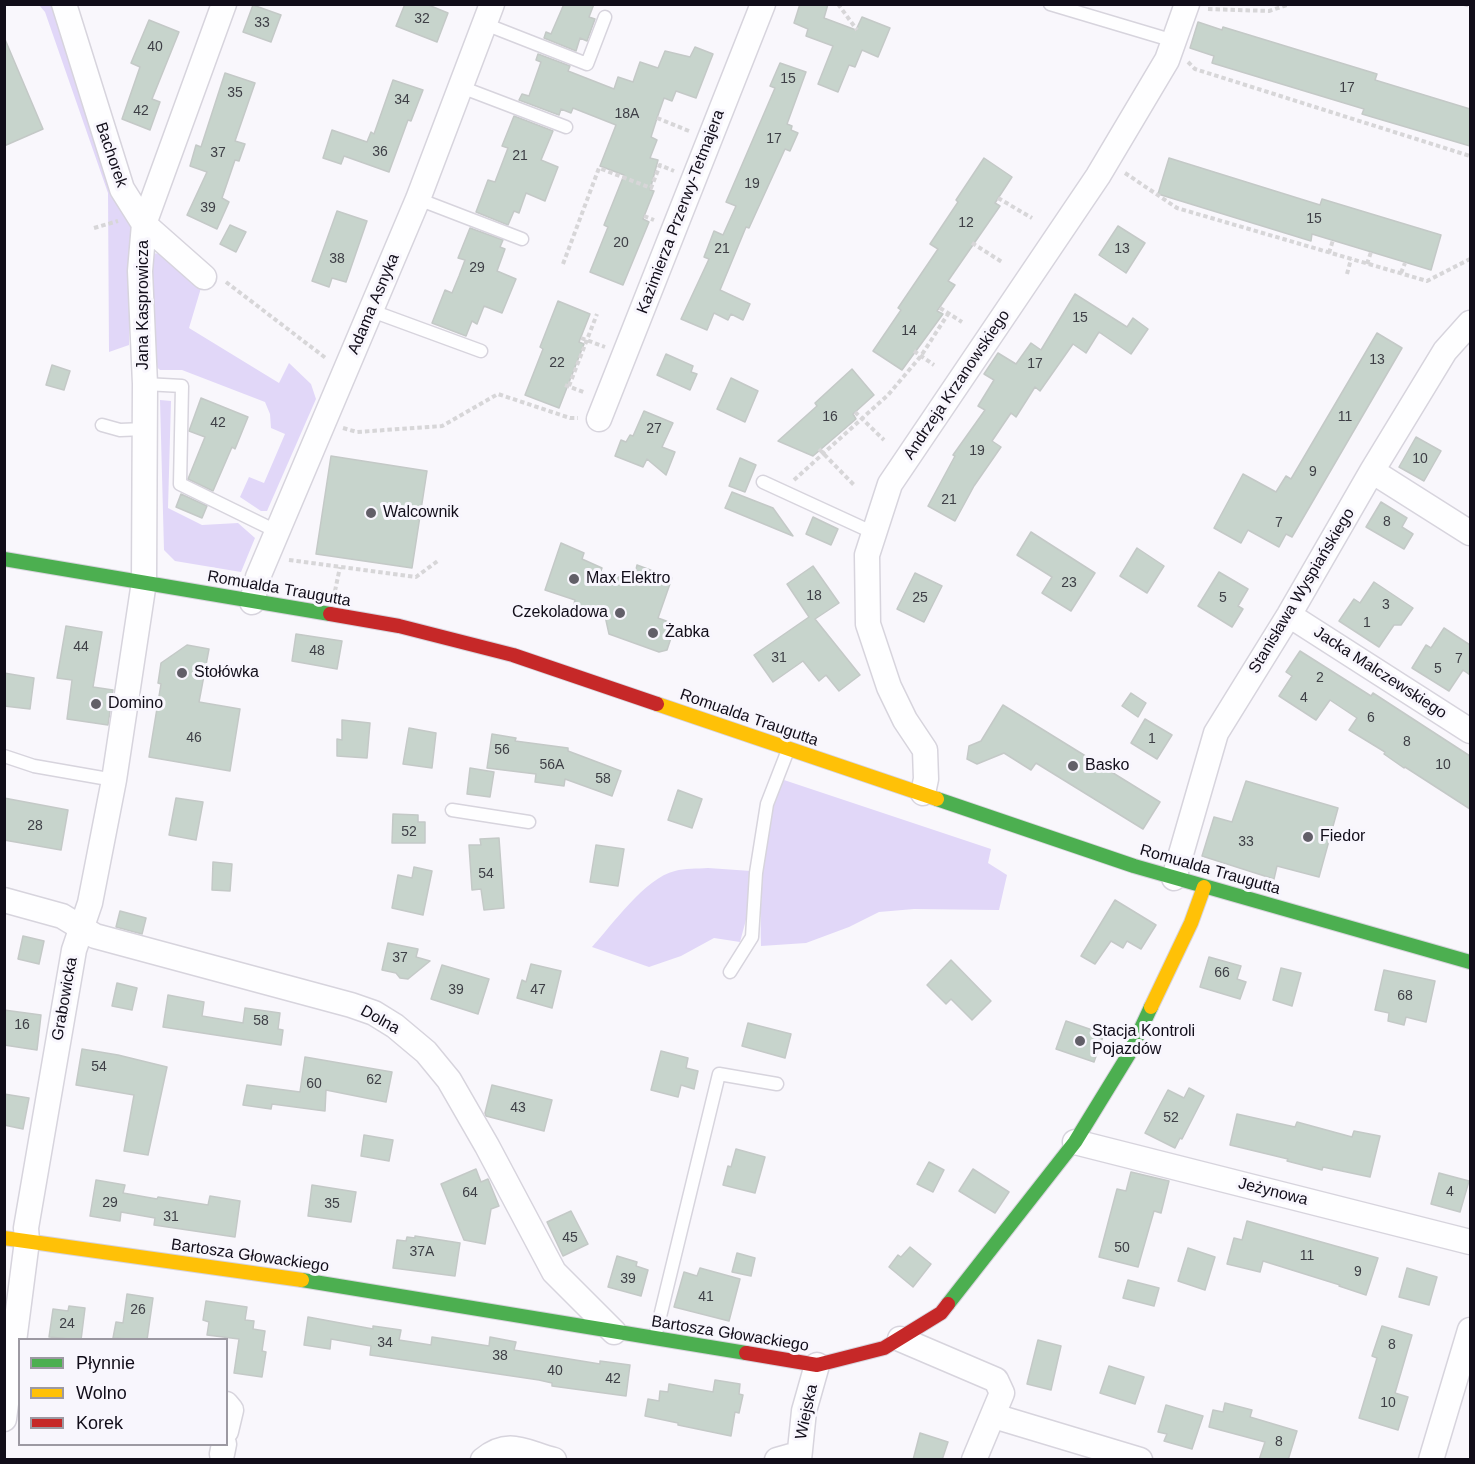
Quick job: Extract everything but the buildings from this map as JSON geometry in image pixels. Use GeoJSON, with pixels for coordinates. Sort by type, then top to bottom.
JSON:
{"type":"FeatureCollection","features":[{"type":"Feature","properties":{"kind":"street","name":"Bachorek"},"geometry":{"type":"LineString","coordinates":[[64,4],[122,189],[144,224],[196,271]]}},
{"type":"Feature","properties":{"kind":"street","name":"Jana Kasprowicza"},"geometry":{"type":"LineString","coordinates":[[144,582],[145,384],[140,271],[144,224],[224,4]]}},
{"type":"Feature","properties":{"kind":"street","name":"Kazimierza Przerwy-Tetmajera"},"geometry":{"type":"LineString","coordinates":[[599,419],[710,138],[758,6]]}},
{"type":"Feature","properties":{"kind":"street","name":"Andrzeja Krzanowskiego"},"geometry":{"type":"LineString","coordinates":[[923,793],[926,779],[925,750],[905,720],[889,687],[868,624],[867,555],[890,484],[1098,176],[1167,60],[1174,41],[1197,7]]}},
{"type":"Feature","properties":{"kind":"street","name":"Adama Asnyka"},"geometry":{"type":"LineString","coordinates":[[252,602],[258,577],[418,199],[489,14]]}},
{"type":"Feature","properties":{"kind":"street","name":"Stanisława Wyspiańskiego"},"geometry":{"type":"LineString","coordinates":[[1174,878],[1216,733],[1289,615],[1372,471],[1445,351],[1468,330]]}},
{"type":"Feature","properties":{"kind":"street"},"geometry":{"type":"LineString","coordinates":[[1372,471],[1470,533]]}},
{"type":"Feature","properties":{"kind":"street","name":"Romualda Traugutta"},"geometry":{"type":"LineString","coordinates":[[4,559],[399,626],[513,656],[1174,878],[1470,962]]}},
{"type":"Feature","properties":{"kind":"street","name":"Grabowicka"},"geometry":{"type":"LineString","coordinates":[[4,1419],[16,1359],[16,1239],[26,1228],[74,950],[90,903],[114,780],[144,582]]}},
{"type":"Feature","properties":{"kind":"street","name":"Jacka Malczewskiego"},"geometry":{"type":"LineString","coordinates":[[1289,615],[1470,731]]}},
{"type":"Feature","properties":{"kind":"street","name":"Bartosza Głowackiego"},"geometry":{"type":"LineString","coordinates":[[16,1239],[352,1287],[818,1365],[884,1348],[941,1313],[1074,1142],[1129,1054],[1191,923],[1204,887]]}},
{"type":"Feature","properties":{"kind":"street","name":"Dolna"},"geometry":{"type":"LineString","coordinates":[[4,900],[62,916],[95,936],[351,1005],[374,1013],[395,1026],[426,1052],[448,1080],[488,1146],[554,1272],[614,1332]]}},
{"type":"Feature","properties":{"kind":"street","name":"Jeżynowa"},"geometry":{"type":"LineString","coordinates":[[1074,1142],[1470,1242]]}},
{"type":"Feature","properties":{"kind":"street"},"geometry":{"type":"LineString","coordinates":[[1431,1460],[1470,1330]]}},
{"type":"Feature","properties":{"kind":"street"},"geometry":{"type":"LineString","coordinates":[[900,1338],[996,1380],[1002,1393],[974,1460]]}},
{"type":"Feature","properties":{"kind":"street","name":"Wiejska"},"geometry":{"type":"LineString","coordinates":[[791,1458],[818,1365]]}},
{"type":"Feature","properties":{"kind":"street"},"geometry":{"type":"LineString","coordinates":[[228,1406],[231,1410],[228,1424]]}},
{"type":"Feature","properties":{"kind":"street"},"geometry":{"type":"LineString","coordinates":[[994,1416],[1140,1460]]}},
{"type":"Feature","properties":{"kind":"street"},"geometry":{"type":"LineString","coordinates":[[483,1460],[499,1449],[521,1449],[554,1460]]}},
{"type":"Feature","properties":{"kind":"lane"},"geometry":{"type":"LineString","coordinates":[[1050,4],[1174,41]]}},
{"type":"Feature","properties":{"kind":"lane"},"geometry":{"type":"LineString","coordinates":[[489,14],[587,64],[605,17]]}},
{"type":"Feature","properties":{"kind":"lane"},"geometry":{"type":"LineString","coordinates":[[461,87],[566,127]]}},
{"type":"Feature","properties":{"kind":"lane"},"geometry":{"type":"LineString","coordinates":[[418,199],[522,239]]}},
{"type":"Feature","properties":{"kind":"lane"},"geometry":{"type":"LineString","coordinates":[[372,311],[482,351]]}},
{"type":"Feature","properties":{"kind":"lane"},"geometry":{"type":"LineString","coordinates":[[145,384],[182,386],[180,484],[278,532]]}},
{"type":"Feature","properties":{"kind":"lane"},"geometry":{"type":"LineString","coordinates":[[102,425],[120,430],[145,429]]}},
{"type":"Feature","properties":{"kind":"lane"},"geometry":{"type":"LineString","coordinates":[[763,482],[874,533]]}},
{"type":"Feature","properties":{"kind":"lane"},"geometry":{"type":"LineString","coordinates":[[730,972],[752,937],[756,873],[767,804],[789,749]]}},
{"type":"Feature","properties":{"kind":"lane"},"geometry":{"type":"LineString","coordinates":[[4,756],[34,766],[114,780]]}},
{"type":"Feature","properties":{"kind":"lane"},"geometry":{"type":"LineString","coordinates":[[452,810],[528,822]]}},
{"type":"Feature","properties":{"kind":"lane"},"geometry":{"type":"LineString","coordinates":[[655,1338],[719,1074],[777,1084]]}},
{"type":"Feature","properties":{"kind":"path"},"geometry":{"type":"LineString","coordinates":[[838,4],[857,30]]}},
{"type":"Feature","properties":{"kind":"path"},"geometry":{"type":"LineString","coordinates":[[1197,7],[1269,11],[1290,4]]}},
{"type":"Feature","properties":{"kind":"path"},"geometry":{"type":"LineString","coordinates":[[1464,4],[1470,6]]}},
{"type":"Feature","properties":{"kind":"path"},"geometry":{"type":"LineString","coordinates":[[1195,69],[1470,156]]}},
{"type":"Feature","properties":{"kind":"path"},"geometry":{"type":"LineString","coordinates":[[657,118],[710,138]]}},
{"type":"Feature","properties":{"kind":"path"},"geometry":{"type":"LineString","coordinates":[[1107,161],[1177,208],[1401,274],[1427,281],[1470,260]]}},
{"type":"Feature","properties":{"kind":"path"},"geometry":{"type":"LineString","coordinates":[[563,264],[599,168],[651,188],[660,165],[694,179]]}},
{"type":"Feature","properties":{"kind":"path"},"geometry":{"type":"LineString","coordinates":[[998,198],[1032,218]]}},
{"type":"Feature","properties":{"kind":"path"},"geometry":{"type":"LineString","coordinates":[[1177,208],[1179,200]]}},
{"type":"Feature","properties":{"kind":"path"},"geometry":{"type":"LineString","coordinates":[[1222,221],[1224,214]]}},
{"type":"Feature","properties":{"kind":"path"},"geometry":{"type":"LineString","coordinates":[[1254,231],[1256,224]]}},
{"type":"Feature","properties":{"kind":"path"},"geometry":{"type":"LineString","coordinates":[[1288,240],[1290,234]]}},
{"type":"Feature","properties":{"kind":"path"},"geometry":{"type":"LineString","coordinates":[[1329,253],[1333,240]]}},
{"type":"Feature","properties":{"kind":"path"},"geometry":{"type":"LineString","coordinates":[[972,243],[1002,262]]}},
{"type":"Feature","properties":{"kind":"path"},"geometry":{"type":"LineString","coordinates":[[1367,264],[1371,252]]}},
{"type":"Feature","properties":{"kind":"path"},"geometry":{"type":"LineString","coordinates":[[1347,274],[1351,259]]}},
{"type":"Feature","properties":{"kind":"path"},"geometry":{"type":"LineString","coordinates":[[1401,274],[1405,263]]}},
{"type":"Feature","properties":{"kind":"path"},"geometry":{"type":"LineString","coordinates":[[196,271],[208,269],[335,365]]}},
{"type":"Feature","properties":{"kind":"path"},"geometry":{"type":"LineString","coordinates":[[940,308],[962,322]]}},
{"type":"Feature","properties":{"kind":"path"},"geometry":{"type":"LineString","coordinates":[[569,386],[597,314]]}},
{"type":"Feature","properties":{"kind":"path"},"geometry":{"type":"LineString","coordinates":[[782,491],[888,395],[921,356],[948,314]]}},
{"type":"Feature","properties":{"kind":"path"},"geometry":{"type":"LineString","coordinates":[[914,351],[934,364]]}},
{"type":"Feature","properties":{"kind":"path"},"geometry":{"type":"LineString","coordinates":[[335,425],[357,432],[442,426],[498,394],[570,418],[599,419]]}},
{"type":"Feature","properties":{"kind":"path"},"geometry":{"type":"LineString","coordinates":[[855,412],[884,440]]}},
{"type":"Feature","properties":{"kind":"path"},"geometry":{"type":"LineString","coordinates":[[819,449],[854,485]]}},
{"type":"Feature","properties":{"kind":"path"},"geometry":{"type":"LineString","coordinates":[[279,559],[416,577],[439,560]]}},
{"type":"Feature","properties":{"kind":"path"},"geometry":{"type":"LineString","coordinates":[[335,592],[340,567]]}},
{"type":"Feature","properties":{"kind":"path"},"geometry":{"type":"LineString","coordinates":[[326,590],[345,594]]}},
{"type":"Feature","properties":{"kind":"shaded area"},"geometry":{"type":"Polygon","coordinates":[[[39,5],[52,5],[69,40],[132,219],[129,345],[109,352],[108,193],[45,12],[39,5]]]}},
{"type":"Feature","properties":{"kind":"shaded area"},"geometry":{"type":"Polygon","coordinates":[[[149,253],[165,254],[201,288],[189,328],[279,383],[289,363],[311,384],[316,399],[267,511],[261,511],[240,497],[249,477],[264,483],[285,434],[271,428],[270,414],[265,402],[182,370],[160,370],[151,362],[149,253]]]}},
{"type":"Feature","properties":{"kind":"shaded area"},"geometry":{"type":"Polygon","coordinates":[[[160,400],[171,401],[168,508],[202,525],[238,523],[255,538],[241,572],[175,561],[164,550],[160,400]]]}},
{"type":"Feature","properties":{"kind":"shaded area"},"geometry":{"type":"Polygon","coordinates":[[[781,779],[991,849],[988,863],[1007,875],[999,910],[914,909],[879,912],[849,927],[806,943],[761,946],[761,903],[766,841],[781,779]]]}},
{"type":"Feature","properties":{"kind":"shaded area"},"geometry":{"type":"Polygon","coordinates":[[[708,868],[751,871],[747,916],[740,942],[714,938],[681,956],[649,967],[592,947],[630,903],[652,883],[675,871],[708,868]]]}},
{"type":"Feature","properties":{"kind":"traffic: fast"},"geometry":{"type":"LineString","coordinates":[[4,559],[330,614]]}},
{"type":"Feature","properties":{"kind":"traffic: fast"},"geometry":{"type":"LineString","coordinates":[[937,799],[1134,866],[1470,962]]}},
{"type":"Feature","properties":{"kind":"traffic: fast"},"geometry":{"type":"LineString","coordinates":[[948,1304],[1075,1142],[1129,1054],[1151,1007]]}},
{"type":"Feature","properties":{"kind":"traffic: fast"},"geometry":{"type":"LineString","coordinates":[[302,1280],[746,1353]]}},
{"type":"Feature","properties":{"kind":"traffic: slow"},"geometry":{"type":"LineString","coordinates":[[657,704],[937,799]]}},
{"type":"Feature","properties":{"kind":"traffic: slow"},"geometry":{"type":"LineString","coordinates":[[1151,1007],[1191,923],[1204,887]]}},
{"type":"Feature","properties":{"kind":"traffic: slow"},"geometry":{"type":"LineString","coordinates":[[4,1238],[302,1280]]}},
{"type":"Feature","properties":{"kind":"traffic: jam"},"geometry":{"type":"LineString","coordinates":[[330,614],[399,626],[513,655],[657,704]]}},
{"type":"Feature","properties":{"kind":"traffic: jam"},"geometry":{"type":"LineString","coordinates":[[746,1353],[817,1365],[884,1348],[941,1313],[948,1304]]}},
{"type":"Feature","properties":{"kind":"place","name":"Walcownik"},"geometry":{"type":"Point","coordinates":[371,513]}},
{"type":"Feature","properties":{"kind":"place","name":"Max Elektro"},"geometry":{"type":"Point","coordinates":[574,579]}},
{"type":"Feature","properties":{"kind":"place","name":"Czekoladowa"},"geometry":{"type":"Point","coordinates":[620,613]}},
{"type":"Feature","properties":{"kind":"place","name":"Żabka"},"geometry":{"type":"Point","coordinates":[653,633]}},
{"type":"Feature","properties":{"kind":"place","name":"Stołówka"},"geometry":{"type":"Point","coordinates":[182,673]}},
{"type":"Feature","properties":{"kind":"place","name":"Domino"},"geometry":{"type":"Point","coordinates":[96,704]}},
{"type":"Feature","properties":{"kind":"place","name":"Basko"},"geometry":{"type":"Point","coordinates":[1073,766]}},
{"type":"Feature","properties":{"kind":"place","name":"Fiedor"},"geometry":{"type":"Point","coordinates":[1308,837]}},
{"type":"Feature","properties":{"kind":"place","name":"Stacja Kontroli Pojazdów"},"geometry":{"type":"Point","coordinates":[1080,1041]}}]}
